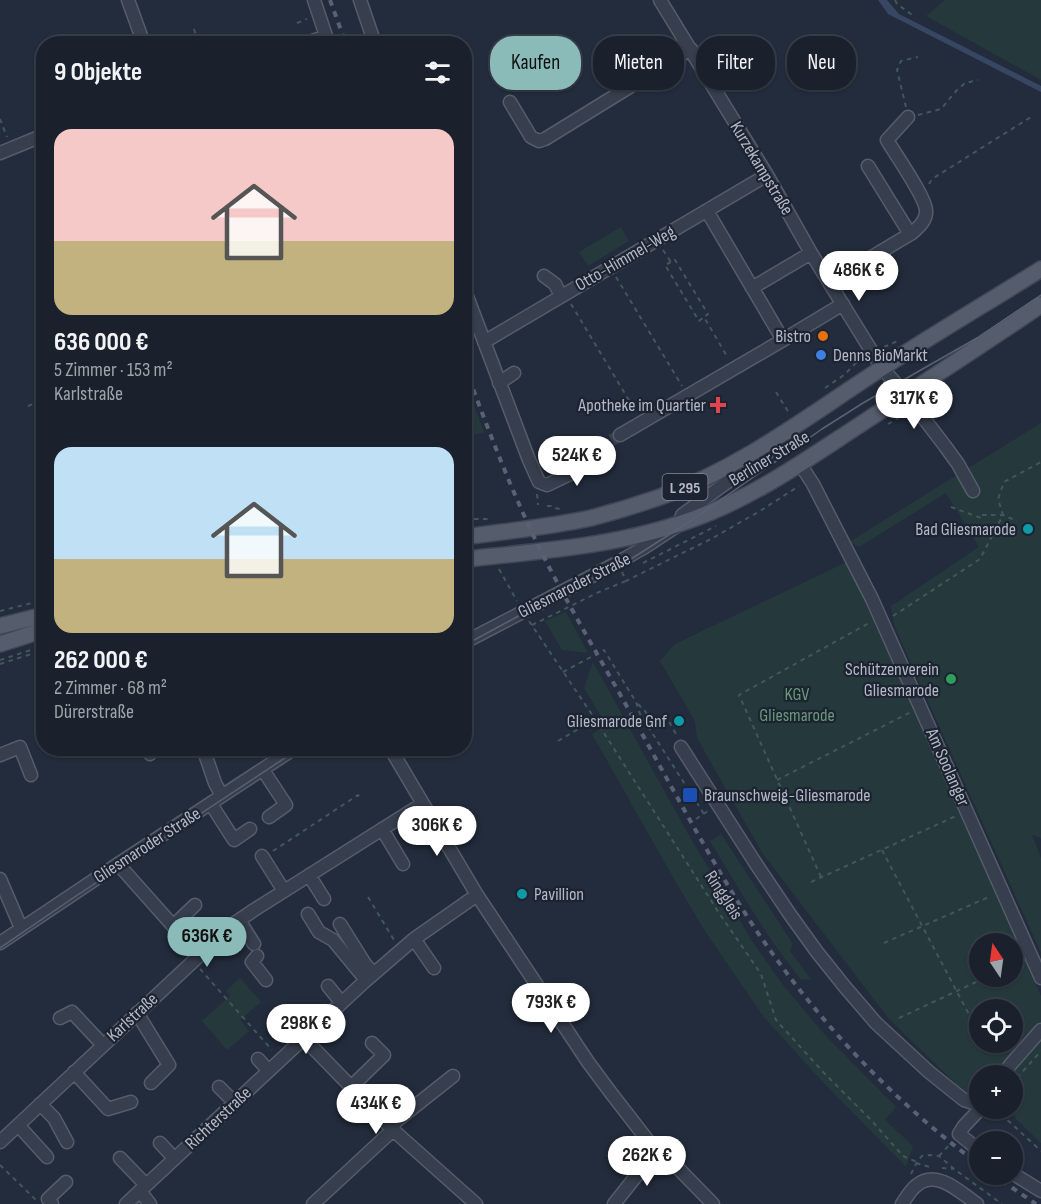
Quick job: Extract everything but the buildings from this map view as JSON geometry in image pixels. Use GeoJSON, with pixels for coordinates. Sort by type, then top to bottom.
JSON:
{"type":"FeatureCollection","features":[{"type":"Feature","properties":{"kind":"main road","name":"Berliner Straße"},"geometry":{"type":"LineString","coordinates":[[472,536],[555,525],[588,518],[653,499],[700,480],[742,460],[796,417],[882,368],[1041,269]]}},
{"type":"Feature","properties":{"kind":"main road","name":"Berliner Straße"},"geometry":{"type":"LineString","coordinates":[[472,558],[597,544],[680,524],[727,506],[803,468],[906,395],[1041,305]]}},
{"type":"Feature","properties":{"kind":"main road"},"geometry":{"type":"LineString","coordinates":[[0,626],[36,617]]}},
{"type":"Feature","properties":{"kind":"main road"},"geometry":{"type":"LineString","coordinates":[[0,644],[36,633]]}},
{"type":"Feature","properties":{"kind":"street"},"geometry":{"type":"LineString","coordinates":[[128,0],[141,36]]}},
{"type":"Feature","properties":{"kind":"street"},"geometry":{"type":"LineString","coordinates":[[314,0],[326,36]]}},
{"type":"Feature","properties":{"kind":"street"},"geometry":{"type":"LineString","coordinates":[[360,0],[372,36]]}},
{"type":"Feature","properties":{"kind":"street","name":"Kurzekampstraße"},"geometry":{"type":"LineString","coordinates":[[660,0],[882,368]]}},
{"type":"Feature","properties":{"kind":"street"},"geometry":{"type":"LineString","coordinates":[[510,102],[531,137],[538,141],[545,139],[690,50]]}},
{"type":"Feature","properties":{"kind":"street"},"geometry":{"type":"LineString","coordinates":[[830,282],[910,234],[921,226],[925,218],[926,210],[922,197],[887,140],[908,117]]}},
{"type":"Feature","properties":{"kind":"street"},"geometry":{"type":"LineString","coordinates":[[6,150],[36,138]]}},
{"type":"Feature","properties":{"kind":"street"},"geometry":{"type":"LineString","coordinates":[[868,166],[910,234]]}},
{"type":"Feature","properties":{"kind":"street","name":"Otto-Himmel-Weg"},"geometry":{"type":"LineString","coordinates":[[484,342],[767,175]]}},
{"type":"Feature","properties":{"kind":"street"},"geometry":{"type":"LineString","coordinates":[[706,211],[783,340]]}},
{"type":"Feature","properties":{"kind":"street"},"geometry":{"type":"LineString","coordinates":[[752,288],[811,253]]}},
{"type":"Feature","properties":{"kind":"street"},"geometry":{"type":"LineString","coordinates":[[544,276],[555,284],[563,295]]}},
{"type":"Feature","properties":{"kind":"street"},"geometry":{"type":"LineString","coordinates":[[620,435],[843,304]]}},
{"type":"Feature","properties":{"kind":"street"},"geometry":{"type":"LineString","coordinates":[[472,310],[539,482],[547,485],[572,473],[581,459]]}},
{"type":"Feature","properties":{"kind":"street"},"geometry":{"type":"LineString","coordinates":[[882,368],[945,446],[973,491]]}},
{"type":"Feature","properties":{"kind":"street"},"geometry":{"type":"LineString","coordinates":[[499,383],[514,373]]}},
{"type":"Feature","properties":{"kind":"street","name":"Gliesmaroder Straße"},"geometry":{"type":"LineString","coordinates":[[472,638],[645,548],[680,524],[682,515],[766,454],[796,417]]}},
{"type":"Feature","properties":{"kind":"street","name":"Am Soolanger"},"geometry":{"type":"LineString","coordinates":[[803,468],[882,620],[1041,978]]}},
{"type":"Feature","properties":{"kind":"street"},"geometry":{"type":"LineString","coordinates":[[0,755],[20,747],[31,775]]}},
{"type":"Feature","properties":{"kind":"street"},"geometry":{"type":"LineString","coordinates":[[681,747],[791,916],[845,987],[876,1023],[929,1072],[969,1102]]}},
{"type":"Feature","properties":{"kind":"street"},"geometry":{"type":"LineString","coordinates":[[206,756],[222,796]]}},
{"type":"Feature","properties":{"kind":"street","name":"Gliesmaroder Straße"},"geometry":{"type":"LineString","coordinates":[[0,943],[283,756]]}},
{"type":"Feature","properties":{"kind":"street"},"geometry":{"type":"LineString","coordinates":[[395,756],[477,895],[588,1062],[656,1151],[671,1161],[713,1204]]}},
{"type":"Feature","properties":{"kind":"street"},"geometry":{"type":"LineString","coordinates":[[263,770],[286,805],[269,817]]}},
{"type":"Feature","properties":{"kind":"street"},"geometry":{"type":"LineString","coordinates":[[211,804],[234,840],[250,830]]}},
{"type":"Feature","properties":{"kind":"street","name":"Karlstraße"},"geometry":{"type":"LineString","coordinates":[[0,1142],[239,920],[422,804]]}},
{"type":"Feature","properties":{"kind":"street"},"geometry":{"type":"LineString","coordinates":[[382,829],[403,864]]}},
{"type":"Feature","properties":{"kind":"street"},"geometry":{"type":"LineString","coordinates":[[267,854],[284,891]]}},
{"type":"Feature","properties":{"kind":"street"},"geometry":{"type":"LineString","coordinates":[[118,864],[199,955]]}},
{"type":"Feature","properties":{"kind":"street"},"geometry":{"type":"LineString","coordinates":[[309,875],[324,899]]}},
{"type":"Feature","properties":{"kind":"street"},"geometry":{"type":"LineString","coordinates":[[0,879],[21,928]]}},
{"type":"Feature","properties":{"kind":"street","name":"Richterstraße"},"geometry":{"type":"LineString","coordinates":[[126,1204],[369,977],[417,937],[477,895]]}},
{"type":"Feature","properties":{"kind":"street"},"geometry":{"type":"LineString","coordinates":[[173,926],[195,905]]}},
{"type":"Feature","properties":{"kind":"street"},"geometry":{"type":"LineString","coordinates":[[308,914],[319,932],[333,940],[369,977]]}},
{"type":"Feature","properties":{"kind":"street"},"geometry":{"type":"LineString","coordinates":[[239,920],[256,950],[252,962],[266,980]]}},
{"type":"Feature","properties":{"kind":"street"},"geometry":{"type":"LineString","coordinates":[[340,924],[365,964],[369,977]]}},
{"type":"Feature","properties":{"kind":"street"},"geometry":{"type":"LineString","coordinates":[[417,937],[436,966]]}},
{"type":"Feature","properties":{"kind":"street"},"geometry":{"type":"LineString","coordinates":[[327,986],[341,1002]]}},
{"type":"Feature","properties":{"kind":"street"},"geometry":{"type":"LineString","coordinates":[[60,1018],[72,1012],[103,1045]]}},
{"type":"Feature","properties":{"kind":"street"},"geometry":{"type":"LineString","coordinates":[[139,1012],[160,1039]]}},
{"type":"Feature","properties":{"kind":"street"},"geometry":{"type":"LineString","coordinates":[[139,1012],[169,1065],[151,1083]]}},
{"type":"Feature","properties":{"kind":"street"},"geometry":{"type":"LineString","coordinates":[[289,1023],[393,1130],[476,1204]]}},
{"type":"Feature","properties":{"kind":"street"},"geometry":{"type":"LineString","coordinates":[[1010,1065],[1041,1030]]}},
{"type":"Feature","properties":{"kind":"street"},"geometry":{"type":"LineString","coordinates":[[353,1090],[384,1055],[372,1043]]}},
{"type":"Feature","properties":{"kind":"street"},"geometry":{"type":"LineString","coordinates":[[258,1059],[268,1070]]}},
{"type":"Feature","properties":{"kind":"street"},"geometry":{"type":"LineString","coordinates":[[72,1074],[108,1109],[131,1102]]}},
{"type":"Feature","properties":{"kind":"street"},"geometry":{"type":"LineString","coordinates":[[72,1074],[96,1105]]}},
{"type":"Feature","properties":{"kind":"street"},"geometry":{"type":"LineString","coordinates":[[314,1204],[393,1130],[395,1122],[453,1076]]}},
{"type":"Feature","properties":{"kind":"street"},"geometry":{"type":"LineString","coordinates":[[353,1090],[371,1079]]}},
{"type":"Feature","properties":{"kind":"street"},"geometry":{"type":"LineString","coordinates":[[219,1087],[234,1102]]}},
{"type":"Feature","properties":{"kind":"street"},"geometry":{"type":"LineString","coordinates":[[40,1104],[54,1118],[67,1142]]}},
{"type":"Feature","properties":{"kind":"street"},"geometry":{"type":"LineString","coordinates":[[969,1142],[959,1134],[970,1119]]}},
{"type":"Feature","properties":{"kind":"street"},"geometry":{"type":"LineString","coordinates":[[18,1125],[47,1157]]}},
{"type":"Feature","properties":{"kind":"street"},"geometry":{"type":"LineString","coordinates":[[160,1143],[174,1158]]}},
{"type":"Feature","properties":{"kind":"street"},"geometry":{"type":"LineString","coordinates":[[614,1204],[656,1151]]}},
{"type":"Feature","properties":{"kind":"street"},"geometry":{"type":"LineString","coordinates":[[120,1158],[143,1188],[150,1204]]}},
{"type":"Feature","properties":{"kind":"street"},"geometry":{"type":"LineString","coordinates":[[902,1204],[917,1185],[929,1179],[940,1179],[977,1204]]}},
{"type":"Feature","properties":{"kind":"street"},"geometry":{"type":"LineString","coordinates":[[1023,1180],[1041,1191]]}},
{"type":"Feature","properties":{"kind":"street"},"geometry":{"type":"LineString","coordinates":[[52,1204],[48,1199],[66,1182]]}},
{"type":"Feature","properties":{"kind":"path"},"geometry":{"type":"LineString","coordinates":[[895,0],[915,17]]}},
{"type":"Feature","properties":{"kind":"path"},"geometry":{"type":"LineString","coordinates":[[194,29],[196,36]]}},
{"type":"Feature","properties":{"kind":"path"},"geometry":{"type":"LineString","coordinates":[[918,57],[901,61],[897,70],[908,117],[941,109],[965,83],[978,80]]}},
{"type":"Feature","properties":{"kind":"path"},"geometry":{"type":"LineString","coordinates":[[922,197],[932,179],[1031,117]]}},
{"type":"Feature","properties":{"kind":"path"},"geometry":{"type":"LineString","coordinates":[[0,119],[6,150]]}},
{"type":"Feature","properties":{"kind":"path"},"geometry":{"type":"LineString","coordinates":[[657,240],[671,262]]}},
{"type":"Feature","properties":{"kind":"path"},"geometry":{"type":"LineString","coordinates":[[675,260],[708,314],[699,321],[665,265],[671,262],[675,260]]}},
{"type":"Feature","properties":{"kind":"path"},"geometry":{"type":"LineString","coordinates":[[610,267],[688,396]]}},
{"type":"Feature","properties":{"kind":"path"},"geometry":{"type":"LineString","coordinates":[[563,295],[642,422]]}},
{"type":"Feature","properties":{"kind":"path"},"geometry":{"type":"LineString","coordinates":[[704,317],[734,369]]}},
{"type":"Feature","properties":{"kind":"path"},"geometry":{"type":"LineString","coordinates":[[826,388],[856,363],[903,339]]}},
{"type":"Feature","properties":{"kind":"path"},"geometry":{"type":"LineString","coordinates":[[776,392],[796,417]]}},
{"type":"Feature","properties":{"kind":"path"},"geometry":{"type":"LineString","coordinates":[[27,406],[36,403]]}},
{"type":"Feature","properties":{"kind":"path"},"geometry":{"type":"LineString","coordinates":[[881,428],[915,408]]}},
{"type":"Feature","properties":{"kind":"path"},"geometry":{"type":"LineString","coordinates":[[821,878],[740,695],[882,620],[980,559],[1003,515],[998,500],[1004,482],[1041,462]]}},
{"type":"Feature","properties":{"kind":"path"},"geometry":{"type":"LineString","coordinates":[[532,625],[706,542],[760,511],[805,483],[803,468]]}},
{"type":"Feature","properties":{"kind":"path"},"geometry":{"type":"LineString","coordinates":[[536,496],[538,505]]}},
{"type":"Feature","properties":{"kind":"path"},"geometry":{"type":"LineString","coordinates":[[547,506],[565,510]]}},
{"type":"Feature","properties":{"kind":"path"},"geometry":{"type":"LineString","coordinates":[[951,507],[981,517],[1003,515],[1017,521]]}},
{"type":"Feature","properties":{"kind":"path"},"geometry":{"type":"LineString","coordinates":[[497,567],[519,605]]}},
{"type":"Feature","properties":{"kind":"path"},"geometry":{"type":"LineString","coordinates":[[623,573],[626,581]]}},
{"type":"Feature","properties":{"kind":"path"},"geometry":{"type":"LineString","coordinates":[[0,611],[36,602]]}},
{"type":"Feature","properties":{"kind":"path","name":"Ringgleis"},"geometry":{"type":"LineString","coordinates":[[529,622],[595,718],[704,890],[761,974],[776,1020],[903,1156],[916,1163],[926,1155],[939,1156]]}},
{"type":"Feature","properties":{"kind":"path"},"geometry":{"type":"LineString","coordinates":[[0,660],[36,650]]}},
{"type":"Feature","properties":{"kind":"path"},"geometry":{"type":"LineString","coordinates":[[563,672],[604,650],[636,702],[640,714],[705,814]]}},
{"type":"Feature","properties":{"kind":"path"},"geometry":{"type":"LineString","coordinates":[[0,664],[36,651]]}},
{"type":"Feature","properties":{"kind":"path"},"geometry":{"type":"LineString","coordinates":[[636,702],[657,729],[659,728]]}},
{"type":"Feature","properties":{"kind":"path"},"geometry":{"type":"LineString","coordinates":[[777,780],[921,707]]}},
{"type":"Feature","properties":{"kind":"path"},"geometry":{"type":"LineString","coordinates":[[665,714],[675,732]]}},
{"type":"Feature","properties":{"kind":"path"},"geometry":{"type":"LineString","coordinates":[[558,741],[595,718]]}},
{"type":"Feature","properties":{"kind":"path"},"geometry":{"type":"LineString","coordinates":[[267,854],[358,795],[360,798]]}},
{"type":"Feature","properties":{"kind":"path"},"geometry":{"type":"LineString","coordinates":[[696,819],[711,810]]}},
{"type":"Feature","properties":{"kind":"path"},"geometry":{"type":"LineString","coordinates":[[811,882],[967,811]]}},
{"type":"Feature","properties":{"kind":"path"},"geometry":{"type":"LineString","coordinates":[[882,849],[969,1014]]}},
{"type":"Feature","properties":{"kind":"path"},"geometry":{"type":"LineString","coordinates":[[884,944],[1003,890]]}},
{"type":"Feature","properties":{"kind":"path"},"geometry":{"type":"LineString","coordinates":[[368,897],[394,940]]}},
{"type":"Feature","properties":{"kind":"path"},"geometry":{"type":"LineString","coordinates":[[199,955],[198,967],[280,1058]]}},
{"type":"Feature","properties":{"kind":"path"},"geometry":{"type":"LineString","coordinates":[[899,1018],[969,985]]}},
{"type":"Feature","properties":{"kind":"path"},"geometry":{"type":"LineString","coordinates":[[1023,1070],[1041,1051]]}},
{"type":"Feature","properties":{"kind":"path"},"geometry":{"type":"LineString","coordinates":[[1006,1119],[1040,1150]]}},
{"type":"Feature","properties":{"kind":"path"},"geometry":{"type":"LineString","coordinates":[[959,1134],[939,1156],[1002,1204]]}},
{"type":"Feature","properties":{"kind":"path"},"geometry":{"type":"LineString","coordinates":[[0,1165],[40,1204]]}},
{"type":"Feature","properties":{"kind":"green space"},"geometry":{"type":"Polygon","coordinates":[[[945,0],[1041,0],[1041,80],[926,16],[945,0]]]}},
{"type":"Feature","properties":{"kind":"green space"},"geometry":{"type":"Polygon","coordinates":[[[621,227],[629,241],[588,266],[579,252],[621,227]]]}},
{"type":"Feature","properties":{"kind":"green space"},"geometry":{"type":"Polygon","coordinates":[[[472,400],[484,432],[472,436],[472,400]]]}},
{"type":"Feature","properties":{"kind":"green space"},"geometry":{"type":"Polygon","coordinates":[[[1041,423],[1041,838],[1032,835],[1041,858],[1041,953],[894,625],[891,606],[979,547],[946,493],[859,547],[849,542],[1041,423]]]}},
{"type":"Feature","properties":{"kind":"green space","name":"KGV Gliesmarode"},"geometry":{"type":"Polygon","coordinates":[[[847,562],[1013,933],[969,933],[969,987],[1023,987],[1023,956],[1041,996],[1041,1143],[1016,1119],[1023,1119],[1023,1065],[969,1065],[969,1096],[889,1019],[763,854],[697,738],[695,721],[660,661],[675,644],[847,562]]]}},
{"type":"Feature","properties":{"kind":"green space"},"geometry":{"type":"Polygon","coordinates":[[[566,612],[588,653],[562,650],[545,621],[566,612]]]}},
{"type":"Feature","properties":{"kind":"green space"},"geometry":{"type":"Polygon","coordinates":[[[593,662],[688,834],[752,941],[783,985],[825,1035],[896,1107],[885,1120],[913,1146],[906,1167],[818,1077],[763,1016],[703,928],[592,734],[604,727],[602,718],[584,688],[593,662]]]}},
{"type":"Feature","properties":{"kind":"green space"},"geometry":{"type":"Polygon","coordinates":[[[721,834],[793,944],[790,951],[811,979],[801,980],[748,904],[710,841],[721,834]]]}},
{"type":"Feature","properties":{"kind":"green space"},"geometry":{"type":"Polygon","coordinates":[[[240,978],[261,1002],[240,1020],[249,1031],[227,1050],[202,1021],[230,996],[226,991],[240,978]]]}},
{"type":"Feature","properties":{"kind":"water"},"geometry":{"type":"Polygon","coordinates":[[[878,0],[887,0],[899,14],[1041,86],[1041,92],[888,14],[878,0]]]}},
{"type":"Feature","properties":{"kind":"tunnel"},"geometry":{"type":"LineString","coordinates":[[581,459],[620,435]]}},
{"type":"Feature","properties":{"kind":"tram line"},"geometry":{"type":"LineString","coordinates":[[472,641],[631,559],[692,520],[822,429],[977,338],[1041,295]]}},
{"type":"Feature","properties":{"kind":"tram line"},"geometry":{"type":"LineString","coordinates":[[0,948],[288,756]]}},
{"type":"Feature","properties":{"kind":"railway"},"geometry":{"type":"LineString","coordinates":[[330,0],[343,36]]}},
{"type":"Feature","properties":{"kind":"railway"},"geometry":{"type":"LineString","coordinates":[[472,386],[506,474],[546,561],[692,825],[752,924],[801,992],[856,1055],[915,1113],[969,1157]]}},
{"type":"Feature","properties":{"kind":"railway"},"geometry":{"type":"LineString","coordinates":[[1008,1185],[1036,1204]]}},
{"type":"Feature","properties":{"kind":"place","name":"Bistro"},"geometry":{"type":"Point","coordinates":[823,336]}},
{"type":"Feature","properties":{"kind":"place","name":"Denns BioMarkt"},"geometry":{"type":"Point","coordinates":[821,355]}},
{"type":"Feature","properties":{"kind":"place","name":"Apotheke im Quartier"},"geometry":{"type":"Point","coordinates":[718,405]}},
{"type":"Feature","properties":{"kind":"place","name":"Bad Gliesmarode"},"geometry":{"type":"Point","coordinates":[1028,529]}},
{"type":"Feature","properties":{"kind":"place","name":"Schützenverein Gliesmarode"},"geometry":{"type":"Point","coordinates":[951,679]}},
{"type":"Feature","properties":{"kind":"place","name":"Gliesmarode Gnf"},"geometry":{"type":"Point","coordinates":[679,721]}},
{"type":"Feature","properties":{"kind":"place","name":"Braunschweig-Gliesmarode"},"geometry":{"type":"Point","coordinates":[690,795]}},
{"type":"Feature","properties":{"kind":"place","name":"Pavillion"},"geometry":{"type":"Point","coordinates":[522,894]}}]}
